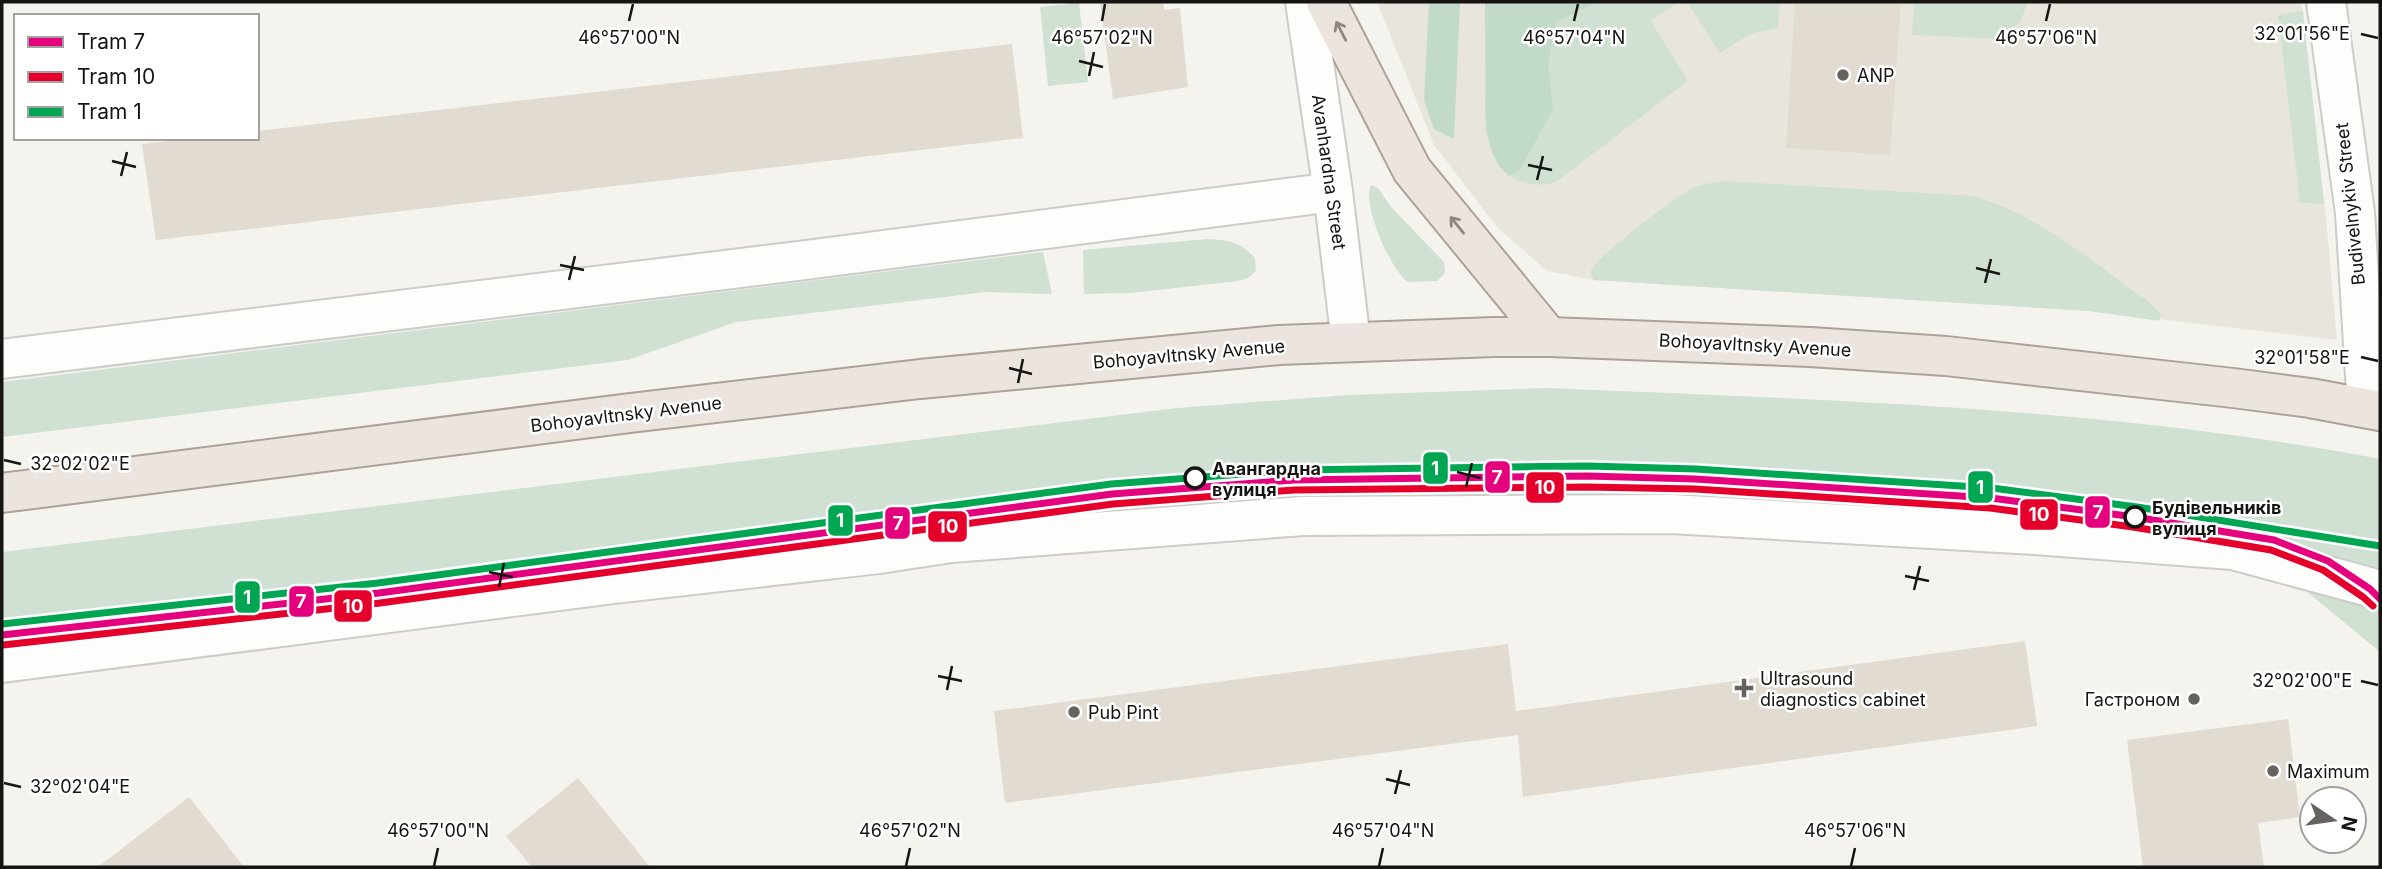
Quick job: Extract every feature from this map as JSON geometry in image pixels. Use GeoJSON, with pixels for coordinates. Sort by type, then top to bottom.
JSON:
{"type":"FeatureCollection","features":[{"type":"Feature","properties":{"kind":"main road"},"geometry":{"type":"LineString","coordinates":[[1326,2],[1412,170],[1549,337]]}},
{"type":"Feature","properties":{"kind":"main road","name":"Bohoyavltnsky Avenue"},"geometry":{"type":"LineString","coordinates":[[2,493],[643,411],[920,379],[1279,345],[1351,342],[1549,337],[1810,347],[1946,356],[2246,389],[2373,409]]}},
{"type":"Feature","properties":{"kind":"street","name":"Avanhardna Street"},"geometry":{"type":"LineString","coordinates":[[1305,2],[1333,192],[1351,342]]}},
{"type":"Feature","properties":{"kind":"street","name":"Budivelnykiv Street"},"geometry":{"type":"LineString","coordinates":[[2326,2],[2354,213],[2373,409]]}},
{"type":"Feature","properties":{"kind":"street"},"geometry":{"type":"LineString","coordinates":[[2,359],[770,265],[1333,192]]}},
{"type":"Feature","properties":{"kind":"street"},"geometry":{"type":"LineString","coordinates":[[2,663],[951,543],[1303,516],[1671,514],[2048,536],[2233,550],[2380,590]]}},
{"type":"Feature","properties":{"kind":"shaded area"},"geometry":{"type":"Polygon","coordinates":[[[1377,2],[2301,2],[2337,340],[2089,311],[1594,280],[1547,271],[1497,227],[1434,145],[1377,2]]]}},
{"type":"Feature","properties":{"kind":"green space"},"geometry":{"type":"Polygon","coordinates":[[[1429,2],[1460,2],[1454,139],[1434,129],[1424,100],[1429,2]]]}},
{"type":"Feature","properties":{"kind":"green space"},"geometry":{"type":"Polygon","coordinates":[[[1485,2],[1678,2],[1651,21],[1688,81],[1556,182],[1529,184],[1517,180],[1499,165],[1486,128],[1485,2]]]}},
{"type":"Feature","properties":{"kind":"green space"},"geometry":{"type":"Polygon","coordinates":[[[1485,2],[1597,2],[1556,22],[1548,64],[1553,109],[1521,168],[1509,176],[1499,166],[1486,129],[1485,2]]]}},
{"type":"Feature","properties":{"kind":"green space"},"geometry":{"type":"Polygon","coordinates":[[[1687,2],[1780,2],[1778,28],[1750,34],[1720,53],[1687,2]]]}},
{"type":"Feature","properties":{"kind":"green space"},"geometry":{"type":"Polygon","coordinates":[[[1914,2],[2028,2],[2020,22],[2000,39],[1912,35],[1914,2]]]}},
{"type":"Feature","properties":{"kind":"green space"},"geometry":{"type":"Polygon","coordinates":[[[1079,3],[1088,82],[1048,86],[1040,7],[1079,3]]]}},
{"type":"Feature","properties":{"kind":"green space"},"geometry":{"type":"Polygon","coordinates":[[[2303,11],[2324,204],[2300,203],[2278,15],[2303,11]]]}},
{"type":"Feature","properties":{"kind":"green space"},"geometry":{"type":"Polygon","coordinates":[[[1725,181],[1973,196],[1998,204],[2065,242],[2149,302],[2161,314],[2159,321],[2089,311],[1594,280],[1591,271],[1600,259],[1657,212],[1693,188],[1725,181]]]}},
{"type":"Feature","properties":{"kind":"green space"},"geometry":{"type":"Polygon","coordinates":[[[1371,185],[1378,188],[1391,207],[1444,262],[1445,273],[1437,281],[1408,282],[1394,265],[1374,221],[1369,194],[1371,185]]]}},
{"type":"Feature","properties":{"kind":"green space"},"geometry":{"type":"Polygon","coordinates":[[[1207,239],[1240,245],[1255,259],[1256,271],[1248,278],[1238,281],[1131,293],[1084,294],[1083,250],[1207,239]]]}},
{"type":"Feature","properties":{"kind":"green space"},"geometry":{"type":"Polygon","coordinates":[[[1043,252],[1052,294],[986,292],[736,322],[628,360],[2,437],[2,382],[1043,252]]]}},
{"type":"Feature","properties":{"kind":"green space"},"geometry":{"type":"Polygon","coordinates":[[[1548,388],[1966,408],[2174,428],[2380,459],[2380,652],[2248,543],[1829,503],[1422,491],[2,662],[2,552],[1177,408],[1348,395],[1548,388]]]}},
{"type":"Feature","properties":{"kind":"building"},"geometry":{"type":"Polygon","coordinates":[[[1100,2],[1163,2],[1164,10],[1180,8],[1188,87],[1113,99],[1100,2]]]}},
{"type":"Feature","properties":{"kind":"building","name":"ANP"},"geometry":{"type":"Polygon","coordinates":[[[1795,2],[1901,2],[1890,155],[1786,148],[1795,2]]]}},
{"type":"Feature","properties":{"kind":"building"},"geometry":{"type":"Polygon","coordinates":[[[1012,44],[1023,138],[156,240],[142,144],[179,140],[259,140],[259,131],[1012,44]]]}},
{"type":"Feature","properties":{"kind":"building"},"geometry":{"type":"Polygon","coordinates":[[[2025,641],[2037,726],[1523,797],[1518,735],[1005,803],[994,711],[1508,644],[1516,711],[2025,641]]]}},
{"type":"Feature","properties":{"kind":"building"},"geometry":{"type":"Polygon","coordinates":[[[2288,719],[2298,817],[2258,823],[2264,867],[2143,867],[2127,740],[2288,719]]]}},
{"type":"Feature","properties":{"kind":"building"},"geometry":{"type":"Polygon","coordinates":[[[578,778],[650,867],[532,867],[506,836],[578,778]]]}},
{"type":"Feature","properties":{"kind":"building"},"geometry":{"type":"Polygon","coordinates":[[[189,797],[244,867],[98,867],[189,797]]]}},
{"type":"Feature","properties":{"kind":"tram line","name":"1"},"geometry":{"type":"LineString","coordinates":[[2,624],[378,583],[1111,484],[1294,470],[1587,466],[1696,469],[1992,488],[2137,507],[2380,546]]}},
{"type":"Feature","properties":{"kind":"tram line","name":"7"},"geometry":{"type":"LineString","coordinates":[[2,635],[379,593],[1112,494],[1294,480],[1587,476],[1695,479],[1991,498],[2135,517],[2274,540],[2328,561],[2370,589],[2380,599]]}},
{"type":"Feature","properties":{"kind":"tram line","name":"10"},"geometry":{"type":"LineString","coordinates":[[3,645],[380,603],[1113,504],[1294,490],[1587,487],[1695,489],[1990,508],[2133,527],[2271,550],[2323,570],[2373,606]]}},
{"type":"Feature","properties":{"kind":"place","name":"ANP"},"geometry":{"type":"Point","coordinates":[1843,75]}},
{"type":"Feature","properties":{"kind":"place","name":"Авангардна вулиця"},"geometry":{"type":"Point","coordinates":[1195,478]}},
{"type":"Feature","properties":{"kind":"place","name":"Будівельників вулиця"},"geometry":{"type":"Point","coordinates":[2135,517]}},
{"type":"Feature","properties":{"kind":"place","name":"Ultrasound diagnostics cabinet"},"geometry":{"type":"Point","coordinates":[1744,688]}},
{"type":"Feature","properties":{"kind":"place","name":"Гастроном"},"geometry":{"type":"Point","coordinates":[2194,699]}},
{"type":"Feature","properties":{"kind":"place","name":"Pub Pint"},"geometry":{"type":"Point","coordinates":[1074,712]}},
{"type":"Feature","properties":{"kind":"place","name":"Maximum"},"geometry":{"type":"Point","coordinates":[2273,771]}}]}
